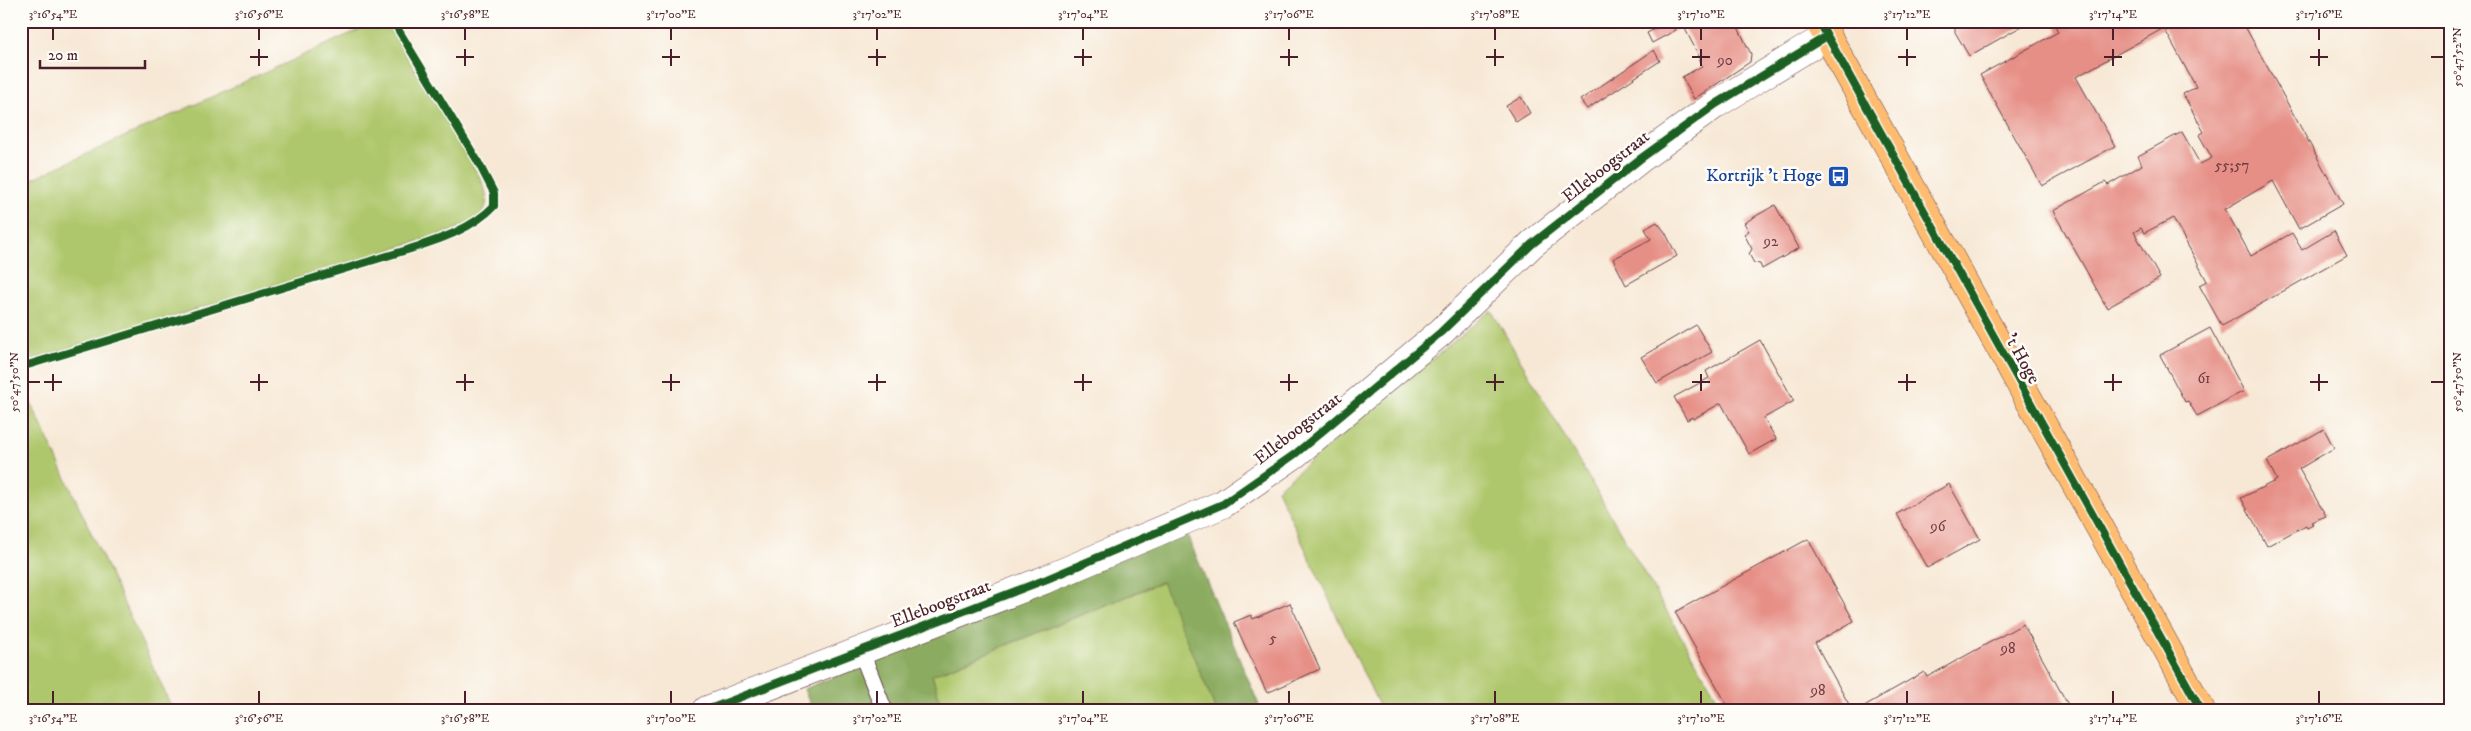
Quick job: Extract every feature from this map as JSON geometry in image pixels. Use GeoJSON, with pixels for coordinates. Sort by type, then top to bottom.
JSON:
{"type":"FeatureCollection","features":[{"type":"Feature","properties":{"kind":"main road","name":"'t Hoge"},"geometry":{"type":"LineString","coordinates":[[1823,28],[2201,710]]}},
{"type":"Feature","properties":{"kind":"street","name":"Elleboogstraat"},"geometry":{"type":"LineString","coordinates":[[707,710],[1047,579],[1223,504],[1302,448],[1441,332],[1532,244],[1640,158],[1823,28]]}},
{"type":"Feature","properties":{"kind":"lane"},"geometry":{"type":"LineString","coordinates":[[862,650],[884,710]]}},
{"type":"Feature","properties":{"kind":"green space"},"geometry":{"type":"Polygon","coordinates":[[[378,21],[385,21],[481,179],[485,191],[485,208],[476,219],[449,232],[21,363],[21,184],[378,21]]]}},
{"type":"Feature","properties":{"kind":"green space"},"geometry":{"type":"Polygon","coordinates":[[[1491,310],[1724,710],[1381,710],[1277,489],[1491,310]]]}},
{"type":"Feature","properties":{"kind":"green space"},"geometry":{"type":"Polygon","coordinates":[[[21,381],[173,710],[21,710],[21,381]]]}},
{"type":"Feature","properties":{"kind":"green space"},"geometry":{"type":"Polygon","coordinates":[[[1186,532],[1259,705],[1248,710],[1216,710],[1162,582],[932,675],[943,710],[812,710],[804,689],[1186,532]]]}},
{"type":"Feature","properties":{"kind":"green space"},"geometry":{"type":"Polygon","coordinates":[[[1163,582],[1216,710],[943,710],[932,675],[1163,582]]]}},
{"type":"Feature","properties":{"kind":"building"},"geometry":{"type":"Polygon","coordinates":[[[1670,21],[1676,30],[1652,43],[1647,33],[1670,21]]]}},
{"type":"Feature","properties":{"kind":"building"},"geometry":{"type":"Polygon","coordinates":[[[1686,21],[1735,21],[1751,54],[1750,62],[1694,99],[1682,77],[1702,66],[1699,61],[1701,60],[1682,23],[1686,21]]]}},
{"type":"Feature","properties":{"kind":"building"},"geometry":{"type":"Polygon","coordinates":[[[1955,21],[2031,21],[1969,56],[1955,32],[1955,21]]]}},
{"type":"Feature","properties":{"kind":"building"},"geometry":{"type":"Polygon","coordinates":[[[2053,21],[2066,21],[2068,26],[2076,21],[2242,21],[2343,204],[2299,229],[2273,181],[2225,209],[2251,256],[2292,233],[2302,250],[2334,231],[2347,255],[2222,326],[2199,285],[2207,281],[2173,218],[2144,233],[2141,228],[2134,232],[2160,278],[2107,308],[2053,211],[2105,182],[2108,185],[2142,165],[2138,156],[2182,132],[2200,164],[2212,158],[2199,135],[2204,132],[2183,94],[2196,87],[2164,28],[2076,77],[2115,146],[2042,186],[1980,75],[2058,32],[2053,21]]]}},
{"type":"Feature","properties":{"kind":"building"},"geometry":{"type":"Polygon","coordinates":[[[1654,50],[1660,61],[1587,109],[1580,100],[1654,50]]]}},
{"type":"Feature","properties":{"kind":"building"},"geometry":{"type":"Polygon","coordinates":[[[1521,97],[1530,113],[1516,122],[1506,106],[1521,97]]]}},
{"type":"Feature","properties":{"kind":"building"},"geometry":{"type":"Polygon","coordinates":[[[1775,205],[1799,248],[1762,269],[1760,264],[1754,263],[1749,254],[1752,249],[1744,234],[1749,231],[1744,223],[1775,205]]]}},
{"type":"Feature","properties":{"kind":"building"},"geometry":{"type":"Polygon","coordinates":[[[1657,222],[1665,232],[1677,256],[1626,285],[1613,259],[1651,239],[1645,229],[1657,222]]]}},
{"type":"Feature","properties":{"kind":"building"},"geometry":{"type":"Polygon","coordinates":[[[1696,325],[1712,352],[1657,383],[1641,357],[1696,325]]]}},
{"type":"Feature","properties":{"kind":"building"},"geometry":{"type":"Polygon","coordinates":[[[2210,328],[2244,391],[2197,416],[2188,401],[2185,402],[2160,355],[2210,328]]]}},
{"type":"Feature","properties":{"kind":"building"},"geometry":{"type":"Polygon","coordinates":[[[1760,340],[1794,401],[1764,418],[1776,439],[1749,454],[1721,403],[1693,419],[1692,417],[1687,420],[1674,397],[1709,378],[1706,371],[1760,340]]]}},
{"type":"Feature","properties":{"kind":"building"},"geometry":{"type":"Polygon","coordinates":[[[2324,429],[2334,448],[2299,469],[2326,516],[2311,522],[2313,525],[2307,528],[2306,525],[2267,546],[2241,498],[2277,480],[2267,461],[2324,429]]]}},
{"type":"Feature","properties":{"kind":"building"},"geometry":{"type":"Polygon","coordinates":[[[1949,484],[1980,539],[1927,568],[1897,514],[1949,484]]]}},
{"type":"Feature","properties":{"kind":"building"},"geometry":{"type":"Polygon","coordinates":[[[1808,539],[1854,621],[1815,643],[1852,710],[1730,710],[1675,612],[1808,539]]]}},
{"type":"Feature","properties":{"kind":"building"},"geometry":{"type":"Polygon","coordinates":[[[1290,603],[1320,669],[1267,693],[1234,622],[1251,615],[1253,619],[1290,603]]]}},
{"type":"Feature","properties":{"kind":"building"},"geometry":{"type":"Polygon","coordinates":[[[2023,624],[2071,710],[1857,710],[1924,672],[1927,677],[2023,624]]]}},
{"type":"Feature","properties":{"kind":"cycle path"},"geometry":{"type":"LineString","coordinates":[[21,367],[407,250],[464,228],[475,222],[494,206],[494,193],[477,160],[393,21]]}},
{"type":"Feature","properties":{"kind":"cycle path"},"geometry":{"type":"LineString","coordinates":[[1819,21],[2201,710]]}},
{"type":"Feature","properties":{"kind":"cycle path"},"geometry":{"type":"LineString","coordinates":[[707,710],[1047,579],[1223,504],[1295,454],[1441,332],[1532,244],[1640,159],[1716,104],[1827,36]]}},
{"type":"Feature","properties":{"kind":"place","name":"Kortrijk 't Hoge"},"geometry":{"type":"Point","coordinates":[1838,176]}}]}
